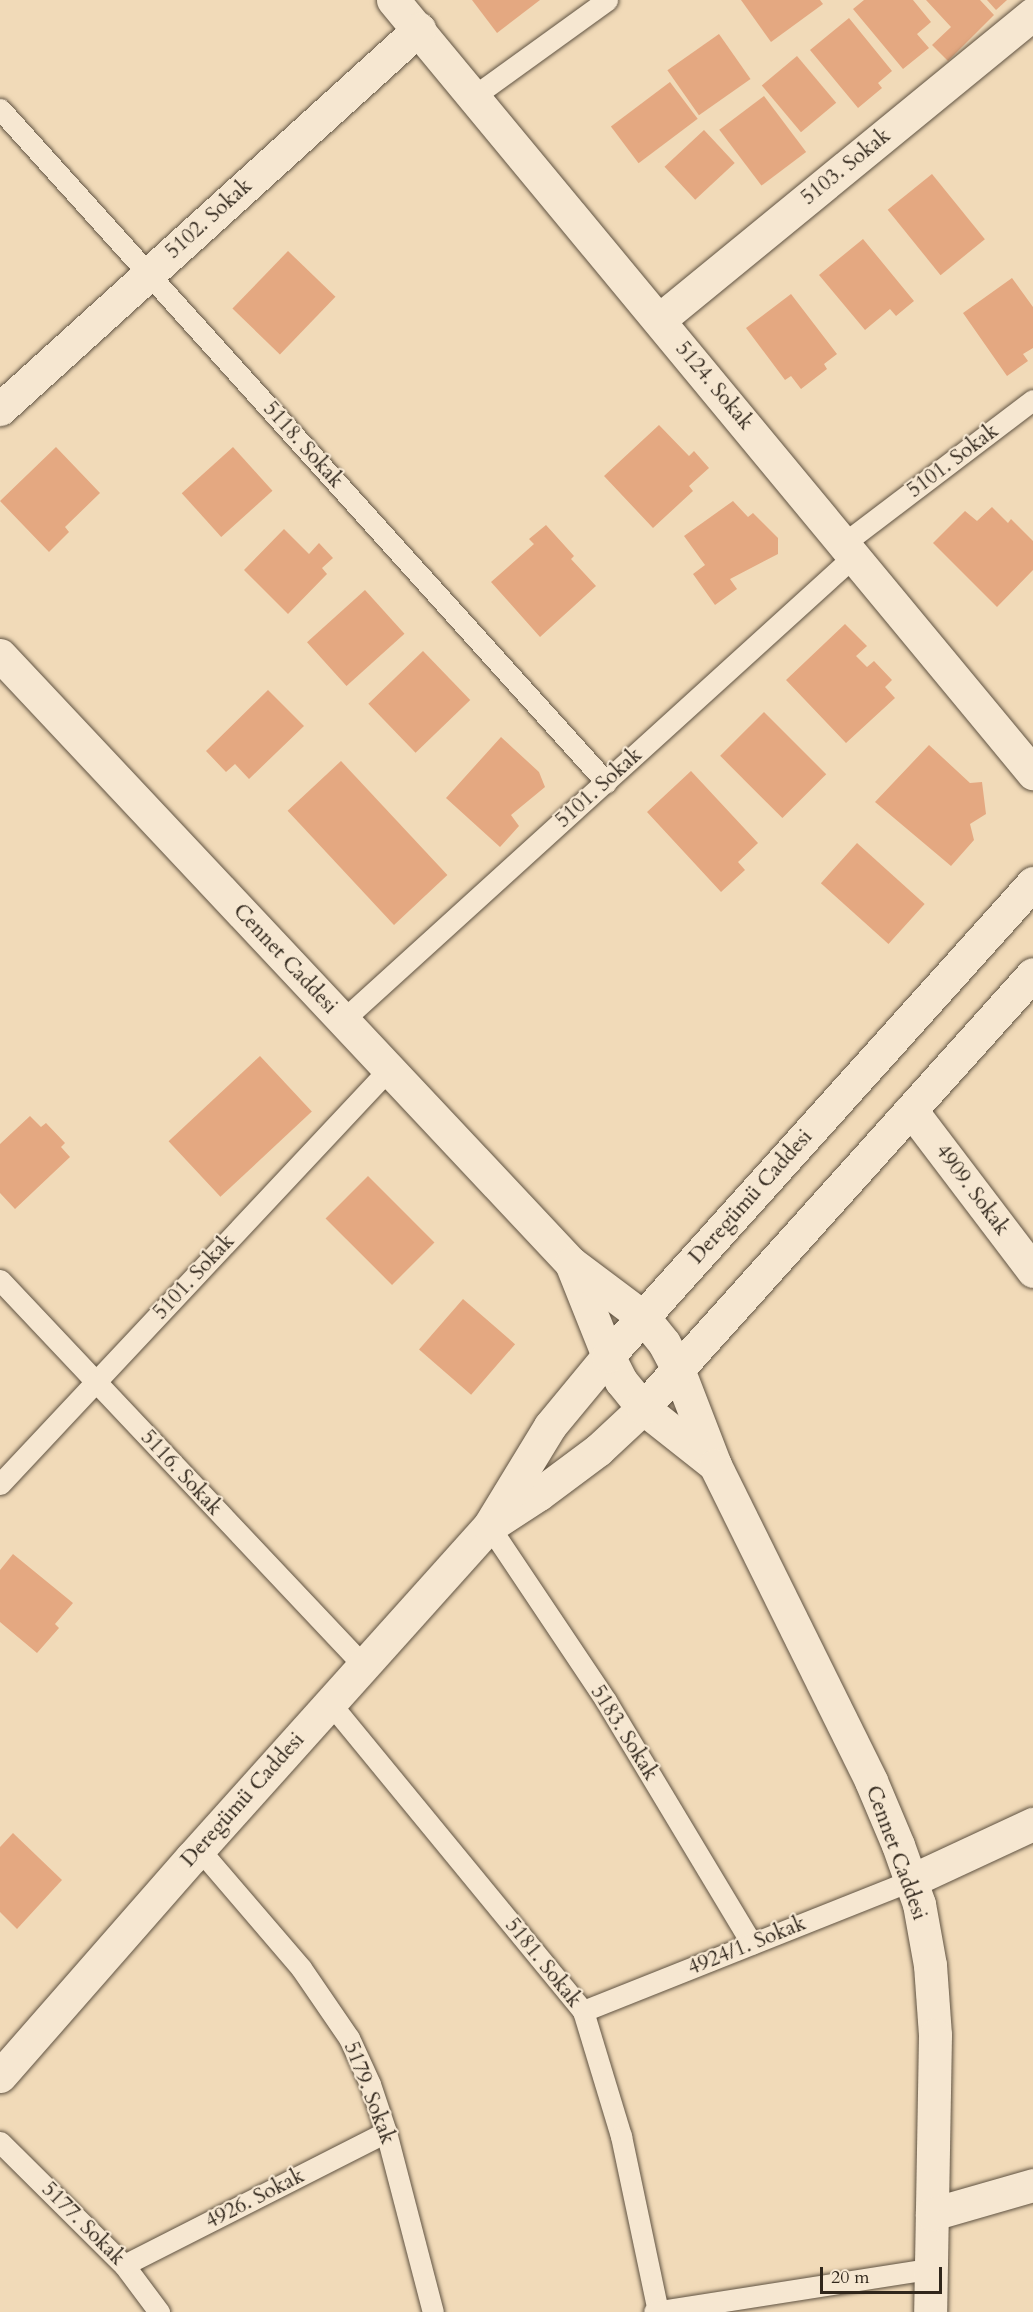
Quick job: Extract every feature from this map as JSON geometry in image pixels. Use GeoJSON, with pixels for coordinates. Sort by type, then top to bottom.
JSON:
{"type":"FeatureCollection","features":[{"type":"Feature","properties":{"kind":"street","name":"5124. Sokak"},"geometry":{"type":"LineString","coordinates":[[393,0],[1033,773]]}},
{"type":"Feature","properties":{"kind":"street","name":"5103. Sokak"},"geometry":{"type":"LineString","coordinates":[[659,320],[1033,14]]}},
{"type":"Feature","properties":{"kind":"street","name":"5102. Sokak"},"geometry":{"type":"LineString","coordinates":[[0,409],[419,29]]}},
{"type":"Feature","properties":{"kind":"street","name":"Cennet Caddesi"},"geometry":{"type":"LineString","coordinates":[[0,655],[571,1263],[643,1317],[664,1343],[678,1369],[716,1465],[871,1781],[919,1904],[930,1965],[935,2035],[930,2312]]}},
{"type":"Feature","properties":{"kind":"street","name":"Deregümü Caddesi"},"geometry":{"type":"LineString","coordinates":[[0,2076],[199,1849],[489,1526],[519,1473],[550,1426],[608,1356],[1033,883]]}},
{"type":"Feature","properties":{"kind":"street","name":"Deregümü Caddesi"},"geometry":{"type":"LineString","coordinates":[[489,1526],[539,1494],[598,1450],[644,1408],[1033,974]]}},
{"type":"Feature","properties":{"kind":"street","name":"4909. Sokak"},"geometry":{"type":"LineString","coordinates":[[911,1110],[1033,1271]]}},
{"type":"Feature","properties":{"kind":"street","name":"Cennet Caddesi"},"geometry":{"type":"LineString","coordinates":[[571,1263],[608,1356],[621,1381],[644,1408],[716,1465]]}},
{"type":"Feature","properties":{"kind":"street"},"geometry":{"type":"LineString","coordinates":[[910,1881],[1033,1824]]}},
{"type":"Feature","properties":{"kind":"street"},"geometry":{"type":"LineString","coordinates":[[932,2214],[1033,2186]]}},
{"type":"Feature","properties":{"kind":"lane"},"geometry":{"type":"LineString","coordinates":[[474,96],[607,0]]}},
{"type":"Feature","properties":{"kind":"lane","name":"5118. Sokak"},"geometry":{"type":"LineString","coordinates":[[0,109],[606,782]]}},
{"type":"Feature","properties":{"kind":"lane","name":"5101. Sokak"},"geometry":{"type":"LineString","coordinates":[[343,1020],[606,782],[849,550],[1033,400]]}},
{"type":"Feature","properties":{"kind":"lane","name":"5101. Sokak"},"geometry":{"type":"LineString","coordinates":[[0,1484],[389,1069]]}},
{"type":"Feature","properties":{"kind":"lane","name":"5116. Sokak"},"geometry":{"type":"LineString","coordinates":[[0,1280],[363,1665]]}},
{"type":"Feature","properties":{"kind":"lane","name":"5183. Sokak"},"geometry":{"type":"LineString","coordinates":[[489,1526],[606,1701],[753,1944]]}},
{"type":"Feature","properties":{"kind":"lane","name":"5181. Sokak"},"geometry":{"type":"LineString","coordinates":[[330,1703],[583,2011],[621,2136],[656,2312]]}},
{"type":"Feature","properties":{"kind":"lane","name":"5179. Sokak"},"geometry":{"type":"LineString","coordinates":[[199,1849],[301,1968],[328,2004],[354,2047],[370,2084],[386,2132],[433,2312]]}},
{"type":"Feature","properties":{"kind":"lane","name":"4924/1. Sokak"},"geometry":{"type":"LineString","coordinates":[[583,2011],[910,1881]]}},
{"type":"Feature","properties":{"kind":"lane","name":"4926. Sokak"},"geometry":{"type":"LineString","coordinates":[[124,2265],[386,2132]]}},
{"type":"Feature","properties":{"kind":"lane","name":"5177. Sokak"},"geometry":{"type":"LineString","coordinates":[[0,2142],[124,2265],[159,2312]]}},
{"type":"Feature","properties":{"kind":"lane"},"geometry":{"type":"LineString","coordinates":[[656,2312],[930,2270]]}},
{"type":"Feature","properties":{"kind":"building"},"geometry":{"type":"Polygon","coordinates":[[[472,0],[540,0],[497,33],[472,0]]]}},
{"type":"Feature","properties":{"kind":"building"},"geometry":{"type":"Polygon","coordinates":[[[741,0],[820,0],[823,4],[771,42],[741,0]]]}},
{"type":"Feature","properties":{"kind":"building"},"geometry":{"type":"Polygon","coordinates":[[[864,0],[913,0],[931,22],[917,34],[929,48],[903,69],[853,9],[864,0]]]}},
{"type":"Feature","properties":{"kind":"building"},"geometry":{"type":"Polygon","coordinates":[[[926,0],[980,0],[994,15],[948,61],[932,45],[951,27],[926,0]]]}},
{"type":"Feature","properties":{"kind":"building"},"geometry":{"type":"Polygon","coordinates":[[[987,0],[1007,0],[996,10],[987,0]]]}},
{"type":"Feature","properties":{"kind":"building"},"geometry":{"type":"Polygon","coordinates":[[[849,18],[892,71],[878,83],[882,88],[858,108],[810,50],[849,18]]]}},
{"type":"Feature","properties":{"kind":"building"},"geometry":{"type":"Polygon","coordinates":[[[719,34],[751,79],[699,115],[667,70],[719,34]]]}},
{"type":"Feature","properties":{"kind":"building"},"geometry":{"type":"Polygon","coordinates":[[[797,56],[836,103],[801,132],[762,86],[797,56]]]}},
{"type":"Feature","properties":{"kind":"building"},"geometry":{"type":"Polygon","coordinates":[[[670,82],[698,119],[639,163],[611,127],[670,82]]]}},
{"type":"Feature","properties":{"kind":"building"},"geometry":{"type":"Polygon","coordinates":[[[764,96],[806,152],[761,186],[719,130],[764,96]]]}},
{"type":"Feature","properties":{"kind":"building"},"geometry":{"type":"Polygon","coordinates":[[[704,130],[735,163],[695,200],[665,167],[704,130]]]}},
{"type":"Feature","properties":{"kind":"building"},"geometry":{"type":"Polygon","coordinates":[[[932,174],[985,239],[941,275],[888,210],[932,174]]]}},
{"type":"Feature","properties":{"kind":"building"},"geometry":{"type":"Polygon","coordinates":[[[863,239],[914,301],[896,316],[890,309],[865,330],[819,275],[863,239]]]}},
{"type":"Feature","properties":{"kind":"building"},"geometry":{"type":"Polygon","coordinates":[[[288,251],[335,297],[280,354],[232,309],[288,251]]]}},
{"type":"Feature","properties":{"kind":"building"},"geometry":{"type":"Polygon","coordinates":[[[1012,278],[1033,307],[1033,348],[1023,354],[1028,361],[1007,376],[963,313],[1012,278]]]}},
{"type":"Feature","properties":{"kind":"building"},"geometry":{"type":"Polygon","coordinates":[[[791,294],[837,354],[824,364],[827,369],[801,389],[791,376],[785,380],[746,328],[791,294]]]}},
{"type":"Feature","properties":{"kind":"building"},"geometry":{"type":"Polygon","coordinates":[[[659,425],[689,456],[694,451],[709,468],[689,486],[693,491],[653,528],[604,476],[659,425]]]}},
{"type":"Feature","properties":{"kind":"building"},"geometry":{"type":"Polygon","coordinates":[[[56,447],[100,493],[65,527],[69,532],[49,552],[0,501],[56,447]]]}},
{"type":"Feature","properties":{"kind":"building"},"geometry":{"type":"Polygon","coordinates":[[[233,447],[272,491],[221,537],[182,493],[233,447]]]}},
{"type":"Feature","properties":{"kind":"building"},"geometry":{"type":"Polygon","coordinates":[[[733,501],[748,517],[753,513],[778,538],[778,554],[730,579],[737,589],[715,605],[693,574],[705,565],[684,536],[733,501]]]}},
{"type":"Feature","properties":{"kind":"building"},"geometry":{"type":"Polygon","coordinates":[[[992,507],[1008,523],[1011,519],[1033,541],[1033,570],[997,607],[933,543],[965,511],[977,521],[992,507]]]}},
{"type":"Feature","properties":{"kind":"building"},"geometry":{"type":"Polygon","coordinates":[[[546,525],[574,556],[571,559],[596,586],[540,637],[491,582],[534,544],[529,539],[546,525]]]}},
{"type":"Feature","properties":{"kind":"building"},"geometry":{"type":"Polygon","coordinates":[[[284,529],[309,554],[319,543],[333,558],[322,568],[327,574],[288,614],[244,570],[284,529]]]}},
{"type":"Feature","properties":{"kind":"building"},"geometry":{"type":"Polygon","coordinates":[[[365,590],[404,634],[347,686],[307,642],[365,590]]]}},
{"type":"Feature","properties":{"kind":"building"},"geometry":{"type":"Polygon","coordinates":[[[845,624],[867,646],[856,656],[867,667],[874,661],[892,680],[885,687],[895,698],[846,743],[786,680],[845,624]]]}},
{"type":"Feature","properties":{"kind":"building"},"geometry":{"type":"Polygon","coordinates":[[[423,651],[470,700],[416,753],[368,704],[423,651]]]}},
{"type":"Feature","properties":{"kind":"building"},"geometry":{"type":"Polygon","coordinates":[[[268,690],[304,726],[249,779],[235,764],[226,772],[206,751],[268,690]]]}},
{"type":"Feature","properties":{"kind":"building"},"geometry":{"type":"Polygon","coordinates":[[[764,712],[826,774],[782,818],[720,756],[764,712]]]}},
{"type":"Feature","properties":{"kind":"building"},"geometry":{"type":"Polygon","coordinates":[[[501,737],[539,772],[545,787],[511,815],[519,826],[500,847],[446,798],[501,737]]]}},
{"type":"Feature","properties":{"kind":"building"},"geometry":{"type":"Polygon","coordinates":[[[929,745],[970,783],[982,782],[986,814],[970,824],[974,840],[951,866],[875,802],[929,745]]]}},
{"type":"Feature","properties":{"kind":"building"},"geometry":{"type":"Polygon","coordinates":[[[341,761],[447,875],[394,925],[288,811],[341,761]]]}},
{"type":"Feature","properties":{"kind":"building"},"geometry":{"type":"Polygon","coordinates":[[[691,771],[758,843],[738,862],[745,870],[721,892],[647,812],[691,771]]]}},
{"type":"Feature","properties":{"kind":"building"},"geometry":{"type":"Polygon","coordinates":[[[857,843],[925,904],[888,944],[821,883],[857,843]]]}},
{"type":"Feature","properties":{"kind":"building"},"geometry":{"type":"Polygon","coordinates":[[[260,1056],[312,1112],[220,1197],[169,1141],[260,1056]]]}},
{"type":"Feature","properties":{"kind":"building"},"geometry":{"type":"Polygon","coordinates":[[[30,1116],[41,1127],[46,1123],[65,1143],[61,1147],[70,1157],[15,1209],[0,1193],[0,1144],[30,1116]]]}},
{"type":"Feature","properties":{"kind":"building"},"geometry":{"type":"Polygon","coordinates":[[[368,1176],[434,1242],[392,1285],[326,1218],[368,1176]]]}},
{"type":"Feature","properties":{"kind":"building"},"geometry":{"type":"Polygon","coordinates":[[[463,1299],[515,1344],[471,1395],[419,1350],[463,1299]]]}},
{"type":"Feature","properties":{"kind":"building"},"geometry":{"type":"Polygon","coordinates":[[[13,1554],[73,1603],[55,1624],[59,1628],[37,1653],[0,1622],[0,1570],[13,1554]]]}},
{"type":"Feature","properties":{"kind":"building"},"geometry":{"type":"Polygon","coordinates":[[[13,1833],[62,1880],[17,1929],[0,1912],[0,1847],[13,1833]]]}}]}
